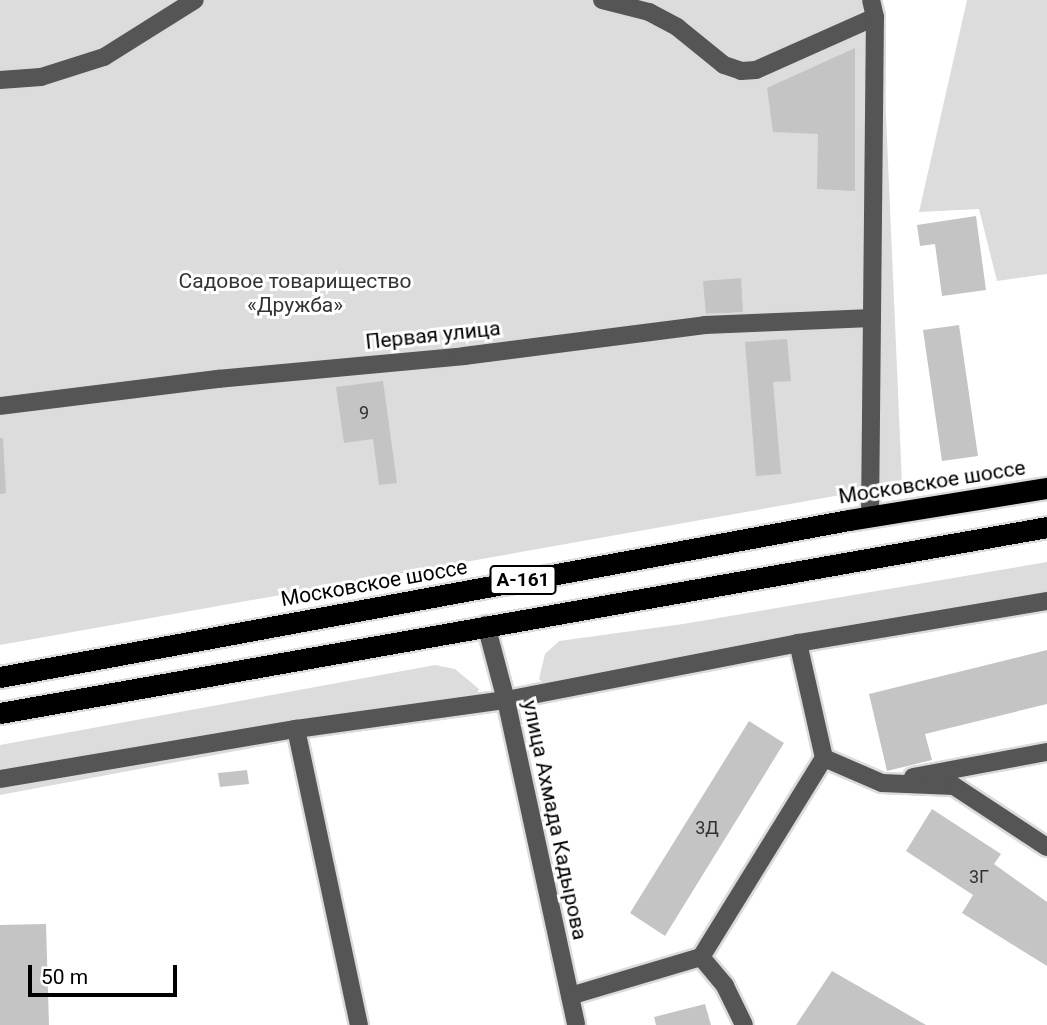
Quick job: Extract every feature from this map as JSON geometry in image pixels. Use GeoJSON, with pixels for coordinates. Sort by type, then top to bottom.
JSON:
{"type":"FeatureCollection","features":[{"type":"Feature","properties":{"kind":"highway","name":"Московское шоссе"},"geometry":{"type":"LineString","coordinates":[[0,677],[870,517],[1047,488]]}},
{"type":"Feature","properties":{"kind":"highway","name":"А-161"},"geometry":{"type":"LineString","coordinates":[[0,713],[1047,527]]}},
{"type":"Feature","properties":{"kind":"street"},"geometry":{"type":"LineString","coordinates":[[0,80],[41,77],[104,57],[195,0]]}},
{"type":"Feature","properties":{"kind":"street"},"geometry":{"type":"LineString","coordinates":[[602,0],[649,12],[677,27],[724,65],[741,71],[757,70],[873,9],[870,517]]}},
{"type":"Feature","properties":{"kind":"street","name":"Первая улица"},"geometry":{"type":"LineString","coordinates":[[0,406],[218,379],[464,356],[705,325],[872,318]]}},
{"type":"Feature","properties":{"kind":"street"},"geometry":{"type":"LineString","coordinates":[[0,779],[296,729],[506,700],[798,643],[1047,601]]}},
{"type":"Feature","properties":{"kind":"street","name":"улица Ахмада Кадырова"},"geometry":{"type":"LineString","coordinates":[[486,625],[506,700],[576,1025]]}},
{"type":"Feature","properties":{"kind":"street"},"geometry":{"type":"LineString","coordinates":[[569,996],[701,957],[824,758],[798,643]]}},
{"type":"Feature","properties":{"kind":"street"},"geometry":{"type":"LineString","coordinates":[[296,729],[359,1025]]}},
{"type":"Feature","properties":{"kind":"street"},"geometry":{"type":"LineString","coordinates":[[882,783],[1047,752]]}},
{"type":"Feature","properties":{"kind":"street"},"geometry":{"type":"LineString","coordinates":[[824,758],[882,783],[954,786],[1047,847]]}},
{"type":"Feature","properties":{"kind":"street"},"geometry":{"type":"LineString","coordinates":[[701,957],[725,986],[744,1025]]}},
{"type":"Feature","properties":{"kind":"green space","name":"Садовое товарищество «Дружба»"},"geometry":{"type":"Polygon","coordinates":[[[0,0],[881,0],[902,484],[0,645],[0,0]]]}},
{"type":"Feature","properties":{"kind":"green space"},"geometry":{"type":"Polygon","coordinates":[[[967,0],[1047,0],[1047,274],[997,281],[979,209],[919,212],[967,0]]]}},
{"type":"Feature","properties":{"kind":"green space"},"geometry":{"type":"Polygon","coordinates":[[[1047,562],[1047,605],[547,687],[539,679],[545,654],[559,641],[683,624],[1047,562]]]}},
{"type":"Feature","properties":{"kind":"green space"},"geometry":{"type":"Polygon","coordinates":[[[435,665],[455,669],[479,689],[467,714],[455,710],[0,795],[0,745],[435,665]]]}},
{"type":"Feature","properties":{"kind":"building"},"geometry":{"type":"Polygon","coordinates":[[[855,48],[855,191],[817,189],[818,134],[773,132],[767,88],[855,48]]]}},
{"type":"Feature","properties":{"kind":"building"},"geometry":{"type":"Polygon","coordinates":[[[976,216],[986,290],[942,296],[935,244],[920,246],[917,225],[976,216]]]}},
{"type":"Feature","properties":{"kind":"building"},"geometry":{"type":"Polygon","coordinates":[[[741,278],[743,313],[706,315],[703,281],[741,278]]]}},
{"type":"Feature","properties":{"kind":"building"},"geometry":{"type":"Polygon","coordinates":[[[959,325],[978,456],[942,461],[923,330],[959,325]]]}},
{"type":"Feature","properties":{"kind":"building"},"geometry":{"type":"Polygon","coordinates":[[[787,339],[791,381],[773,382],[781,474],[756,476],[745,342],[787,339]]]}},
{"type":"Feature","properties":{"kind":"building"},"geometry":{"type":"Polygon","coordinates":[[[383,381],[397,483],[379,485],[373,439],[344,443],[336,387],[383,381]]]}},
{"type":"Feature","properties":{"kind":"building"},"geometry":{"type":"Polygon","coordinates":[[[0,438],[3,438],[6,493],[0,494],[0,438]]]}},
{"type":"Feature","properties":{"kind":"building"},"geometry":{"type":"Polygon","coordinates":[[[1047,650],[1047,704],[925,734],[932,760],[887,771],[869,694],[1047,650]]]}},
{"type":"Feature","properties":{"kind":"building"},"geometry":{"type":"Polygon","coordinates":[[[749,721],[784,743],[665,936],[630,913],[749,721]]]}},
{"type":"Feature","properties":{"kind":"building"},"geometry":{"type":"Polygon","coordinates":[[[247,770],[249,784],[220,787],[218,773],[247,770]]]}},
{"type":"Feature","properties":{"kind":"building"},"geometry":{"type":"Polygon","coordinates":[[[932,809],[1001,854],[994,864],[1047,902],[1047,966],[962,913],[973,895],[906,851],[932,809]]]}},
{"type":"Feature","properties":{"kind":"building"},"geometry":{"type":"Polygon","coordinates":[[[46,924],[49,1025],[0,1025],[0,925],[46,924]]]}},
{"type":"Feature","properties":{"kind":"building"},"geometry":{"type":"Polygon","coordinates":[[[832,971],[926,1025],[796,1025],[832,971]]]}},
{"type":"Feature","properties":{"kind":"building"},"geometry":{"type":"Polygon","coordinates":[[[705,1004],[711,1025],[656,1025],[654,1017],[705,1004]]]}}]}
